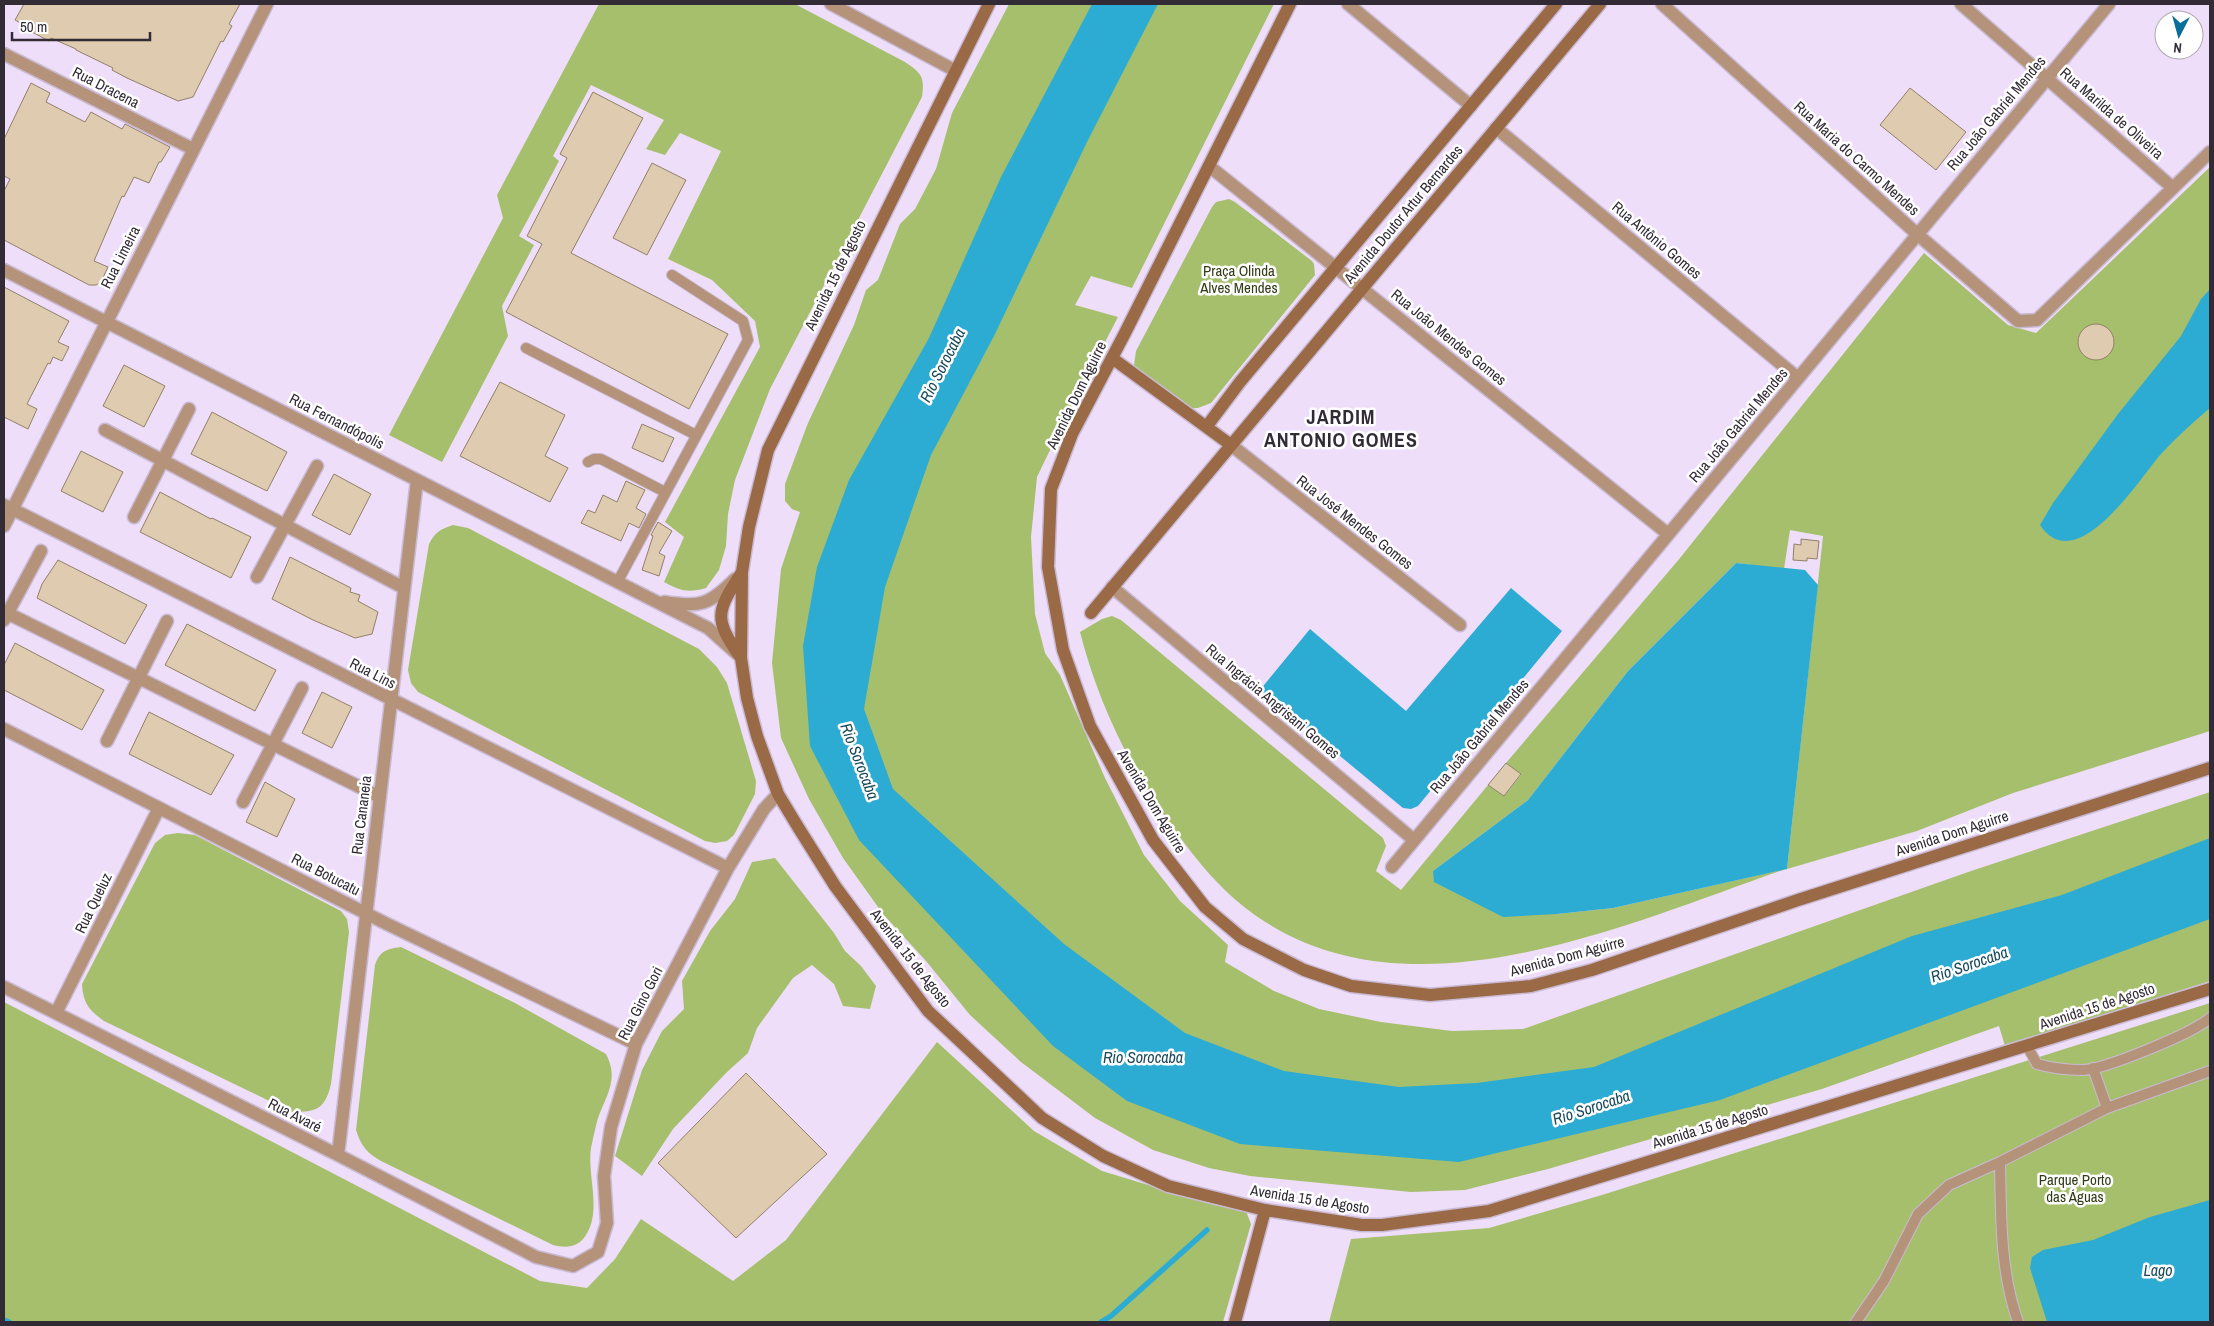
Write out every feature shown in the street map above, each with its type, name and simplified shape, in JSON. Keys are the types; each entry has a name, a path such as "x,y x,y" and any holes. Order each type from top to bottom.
{"main road":[{"name":"Avenida 15 de Agosto","path":"989,4 954,70 768,450 748,527 742,572 741,658 752,717 778,794 835,886 928,1011 1042,1118 1104,1156 1168,1186 1265,1210 1362,1225 1382,1225 1489,1211 2027,1046 2142,1008 2210,989"},
{"name":"Avenida Dom Aguirre","path":"1290,4 1072,434 1051,489 1048,567 1063,650 1090,726 1153,840 1205,907 1243,939 1304,970 1351,986 1430,995 1531,986 1592,970 1798,900 2210,768"},
{"name":"Avenida Doutor Artur Bernardes","path":"1207,426 1240,382 1556,4"},
{"name":"Avenida Doutor Artur Bernardes","path":"1091,613 1600,4"},
{"path":"1112,358 1231,444"},
{"name":"Avenida 15 de Agosto","path":"741,658 722,629 720,616 726,600 742,572"},
{"path":"1235,1322 1265,1210"}],"street":[{"name":"Rua Limeira","path":"4,526 8,507 106,323 267,4"},
{"path":"832,4 954,70"},
{"path":"1348,4 1471,106"},
{"name":"Rua Maria do Carmo Mendes","path":"1662,4 1917,234 2018,321 2037,320 2173,188"},
{"name":"Rua Marilda de Oliveira","path":"1961,4 2173,188"},
{"name":"Rua João Gabriel Mendes","path":"1392,867 2109,4"},
{"name":"Rua Dracena","path":"4,54 193,149"},
{"name":"Rua Antônio Gomes","path":"1496,128 1798,378"},
{"path":"2173,188 2210,152"},
{"name":"Rua João Mendes Gomes","path":"1209,166 1668,534"},
{"name":"Rua Fernandópolis","path":"4,270 708,628 741,658"},
{"path":"134,516 190,410"},
{"path":"105,430 404,588"},
{"name":"Rua José Mendes Gomes","path":"1231,444 1460,625"},
{"path":"257,577 317,466"},
{"name":"Rua Cananeia","path":"338,1155 417,480"},
{"name":"Rua Lins","path":"8,507 728,868"},
{"path":"41,551 6,616 138,678 380,798"},
{"path":"695,606 716,596 742,572"},
{"name":"Rua Ingrácia Angrisani Gomes","path":"1112,587 1414,840"},
{"path":"726,600 741,607"},
{"name":"Rua Fernandópolis","path":"656,601 695,606 726,600"},
{"path":"106,741 167,621"},
{"path":"708,628 728,639 738,639 741,637"},
{"path":"242,802 302,688"},
{"name":"Rua Botucatu","path":"4,730 366,913 636,1044"},
{"name":"Rua Gino Gori","path":"573,1266 598,1252 607,1223 604,1176 611,1126 636,1044 728,868 764,808 778,794"},
{"name":"Rua Queluz","path":"56,1013 159,808"},
{"name":"Rua Avaré","path":"4,987 338,1155 536,1258 573,1266"}],"lane":[{"path":"618,581 748,340 743,321 672,275"},
{"path":"526,348 696,435"},
{"path":"588,462 594,459 601,460 665,492"},
{"path":"2027,1046 2037,1064 2048,1067 2084,1070 2105,1066 2151,1048 2203,1024 2210,1018"},
{"path":"2093,1068 2107,1108"},
{"path":"1856,1322 1884,1281 1918,1214 1949,1185 2000,1162 2107,1108 2210,1071"},
{"path":"2000,1162 2001,1237 2011,1301 2018,1322"}],"green space":[{"path":"599,4 795,4 905,62 918,72 923,84 922,97 770,389 735,480 728,514 726,546 719,570 706,588 700,590 689,591 664,582 684,537 665,522 760,347 755,321 712,280 668,259 721,151 680,133 665,155 646,149 664,120 591,85 553,156 559,161 519,236 534,245 502,306 508,336 442,462 389,435 503,218 497,195"},
{"path":"1009,4 1274,4 1132,288 1091,276 1075,305 1118,317 1037,477 1031,537 1035,614 1045,653 1060,675 1105,778 1144,855 1180,901 1228,945 1225,962 1274,991 1319,1009 1381,1022 1452,1031 1523,1029 1971,871 2210,792 2210,981 2005,1046 1999,1026 1822,1089 1548,1169 1465,1190 1411,1192 1250,1176 1209,1168 1153,1150 1095,1118 1021,1062 970,1015 926,961 883,914 843,858 809,799 781,738 772,663 781,569 800,512 792,509 785,501 785,484 808,423 854,325 866,290 878,280 900,224 915,209 936,169 952,113"},
{"path":"2210,167 2210,731 2013,793 1917,831 1787,869 1823,536 1790,530 1784,569 1736,563 1628,671 1528,800 1433,871 1557,914 1613,908 1786,869 1655,916 1584,938 1512,955 1440,964 1370,960 1304,942 1234,899 1189,849 1165,817 1134,767 1120,741 1097,688 1080,632 1102,619 1112,616 1121,620 1383,838 1386,846 1376,871 1401,890 1488,785 1504,796 1521,775 1506,763 1680,558 1924,253 2008,325 2036,333"},
{"name":"Praça Olinda Alves Mendes","path":"1229,199 1312,261 1315,275 1211,403 1198,408 1179,409 1139,380 1134,365 1136,351 1212,207 1216,202"},
{"path":"453,525 468,528 699,649 717,667 727,683 756,781 755,794 734,835 727,841 715,843 705,841 418,692 411,683 408,670 429,544 439,532"},
{"path":"178,833 195,835 341,911 347,919 349,932 331,1084 323,1104 314,1110 292,1112 104,1021 94,1013 85,1001 82,984 155,843 165,835"},
{"path":"775,858 834,933 845,951 861,966 876,986 870,1009 843,1006 834,984 812,965 793,978 757,1028 748,1053 726,1073 673,1129 642,1176 615,1156 642,1070 662,1031 684,1009 682,981 710,931 735,899 752,862"},
{"path":"401,947 515,1003 606,1054 612,1071 612,1079 598,1118 591,1148 593,1215 586,1235 575,1245 563,1247 553,1245 381,1161 362,1145 356,1130 375,965 381,954"},
{"path":"4,1002 540,1281 587,1288 615,1259 641,1219 733,1281 786,1240 937,1042 1034,1131 1102,1171 1214,1205 1246,1211 1251,1224 1223,1322 4,1322"},
{"name":"Parque Porto das Águas","path":"2210,1003 2210,1322 1329,1322 1351,1239 1489,1228 1602,1195"}],"water":[{"name":"Rio Sorocaba","path":"1092,4 1158,4 1087,142 994,336 931,455 885,587 864,709 893,789 1064,944 1185,1033 1284,1071 1399,1087 1477,1083 1594,1067 1912,936 2062,895 2210,838 2210,919 1720,1100 1459,1162 1240,1144 1127,1101 1053,1046 859,840 810,746 803,646 817,567 849,480 929,338 1001,177"},
{"path":"2210,289 2210,408 2160,455 2122,503 2105,520 2088,533 2071,540 2055,539 2040,525 2053,503 2118,414 2181,336 2201,299"},
{"path":"1736,563 1805,570 1818,585 1787,869 1613,908 1503,917 1434,882 1433,871 1528,800 1628,671"},
{"path":"1511,588 1562,631 1418,806 1411,809 1403,808 1260,690 1310,629 1406,711"},
{"name":"Lago","path":"2210,1200 2210,1322 2047,1322 2030,1268 2032,1257 2043,1250 2093,1240 2150,1217"}],"building":[{"path":"24,4 240,4 229,24 232,26 223,42 221,41 193,97 178,101 127,78 112,70 113,68 76,49 51,38 49,41 32,32 34,30 15,20"},
{"path":"31,83 50,93 46,102 85,122 91,112 122,129 125,124 170,147 161,162 159,162 149,183 134,177 124,197 122,196 94,261 108,267 101,282 96,285 89,285 4,240 4,191 10,179 4,176 4,139"},
{"path":"1910,88 1966,132 1936,170 1880,125"},
{"path":"593,92 643,118 571,253 728,334 689,409 506,312 542,244 527,236 567,158 560,154"},
{"path":"652,163 686,180 647,255 613,238"},
{"path":"4,287 69,321 58,342 69,347 62,361 53,357 50,364 48,363 27,404 37,409 28,429 4,417"},
{"path":"2096,324 2103,325 2109,329 2113,335 2113,349 2109,355 2103,359 2096,360 2089,359 2083,355 2079,349 2078,342 2079,335 2083,329 2089,325"},
{"path":"124,365 165,386 144,427 103,406"},
{"path":"500,382 565,415 545,456 568,468 550,502 460,456"},
{"path":"212,412 287,452 267,491 191,454"},
{"path":"642,424 674,438 663,462 632,448"},
{"path":"81,451 123,472 103,512 61,491"},
{"path":"334,474 371,494 350,535 312,515"},
{"path":"626,481 645,490 636,508 646,514 639,528 629,523 621,541 581,523 588,510 595,513 603,495 617,502"},
{"path":"160,492 211,519 251,537 231,578 140,532"},
{"path":"658,522 672,531 659,553 665,556 659,576 642,570 653,536 651,535"},
{"path":"1801,539 1819,541 1817,559 1807,558 1807,561 1793,560 1794,544 1801,545"},
{"path":"290,557 351,588 350,592 360,595 358,601 378,612 372,634 355,638 313,620 272,599"},
{"path":"58,560 147,605 125,644 37,598 42,584"},
{"path":"187,624 276,670 255,711 165,665"},
{"path":"15,643 104,690 82,730 4,690 4,665"},
{"path":"322,692 352,707 332,748 302,733"},
{"path":"149,712 234,755 211,795 129,754"},
{"path":"1506,763 1521,774 1504,796 1488,785"},
{"path":"265,782 295,799 277,837 246,822"},
{"path":"746,1073 827,1154 736,1238 658,1163"}],"waterway":[{"path":"1101,1322 1111,1316 1207,1230"},
{"path":"4,1320 9,1322"}],"district":[{"name":"JARDIM ANTONIO GOMES","path":"1341,428"}]}
